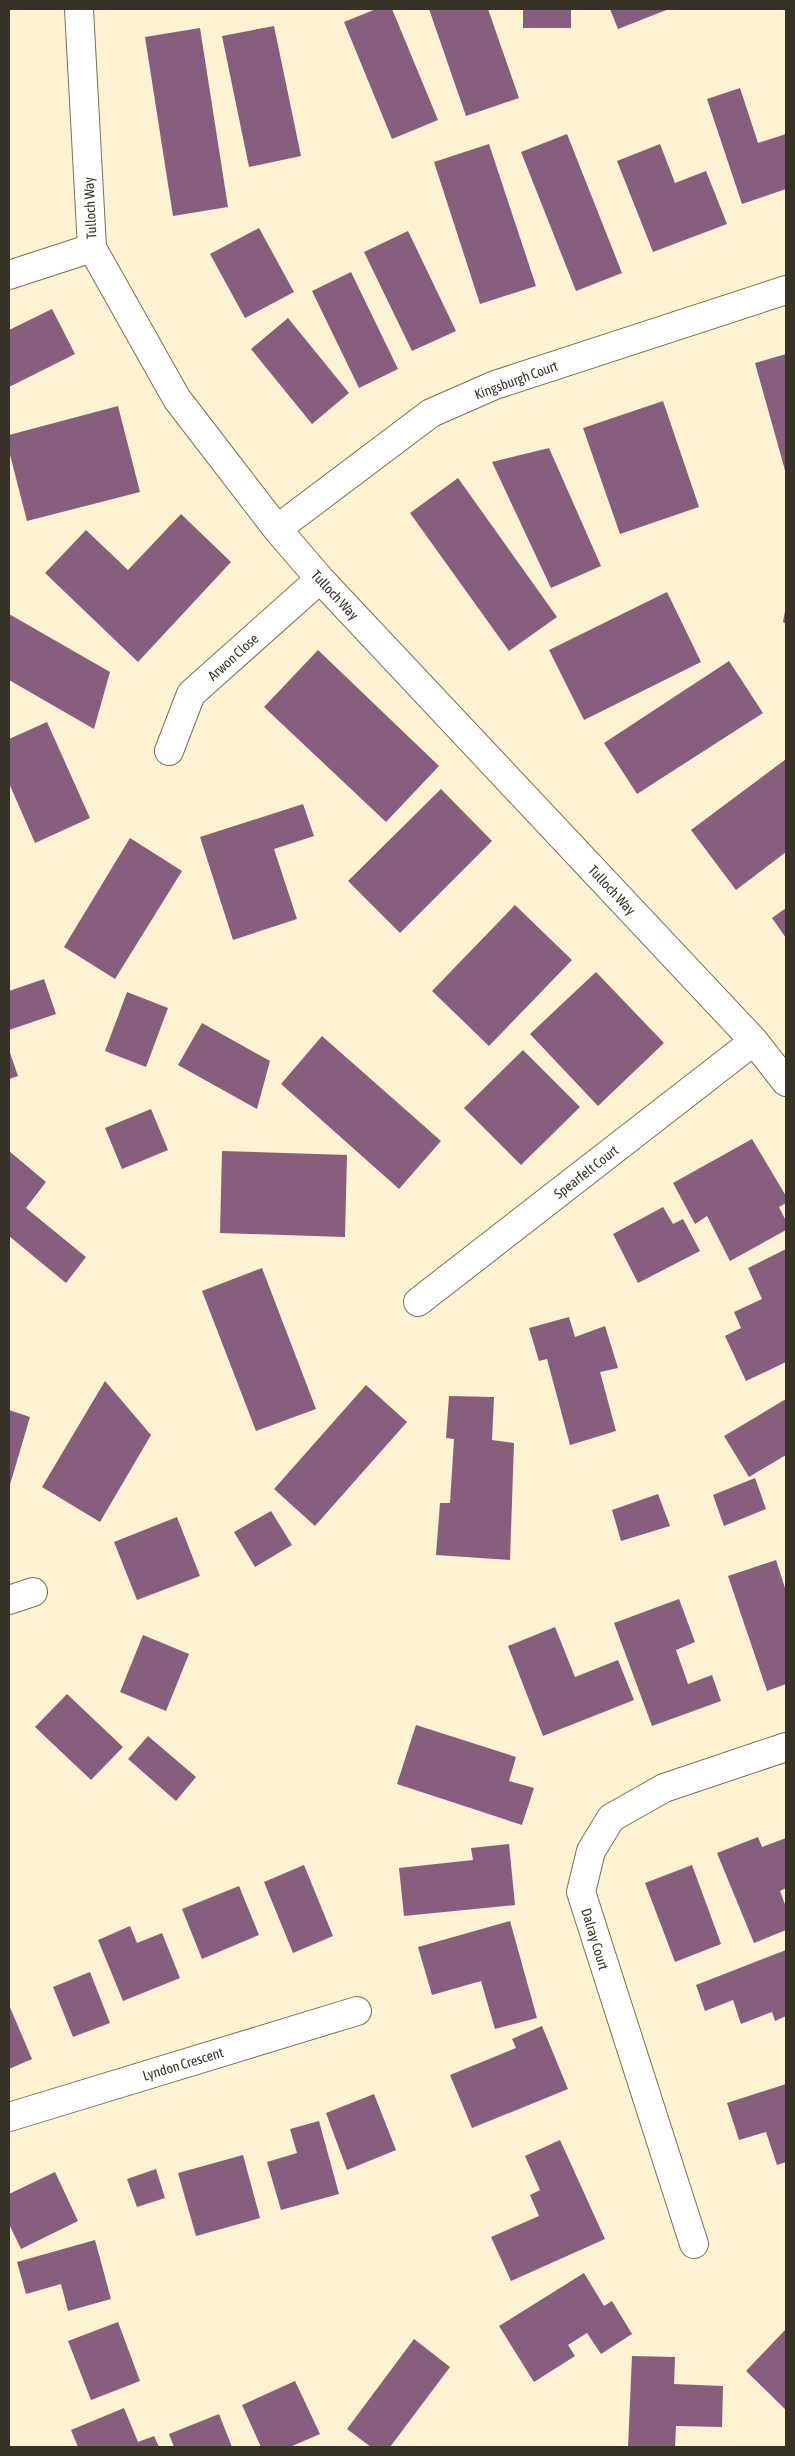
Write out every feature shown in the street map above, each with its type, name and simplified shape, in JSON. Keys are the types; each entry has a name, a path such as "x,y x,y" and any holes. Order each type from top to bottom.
{"street":[{"name":"Tulloch Way","path":"79,9 92,248 177,398 276,529 320,579 754,1041 786,1082"},
{"path":"9,274 92,248"},
{"name":"Kingsburgh Court","path":"276,529 431,413 495,385 786,290"},
{"name":"Arwon Close","path":"169,751 191,694 320,579"},
{"name":"Spearfelt Court","path":"418,1302 754,1041"},
{"name":"Dalray Court","path":"694,2244 595,1941 581,1892 591,1851 611,1818 664,1788 786,1747"},
{"name":"Lyndon Crescent","path":"9,2118 357,2011"}],"building":[{"path":"376,9 392,9 438,120 392,139 344,22"},
{"path":"429,9 488,9 519,98 466,116"},
{"path":"523,9 571,9 571,28 523,28"},
{"path":"610,9 669,9 618,29"},
{"path":"274,26 301,156 249,167 222,36"},
{"path":"200,28 228,207 173,216 145,37"},
{"path":"740,88 758,143 786,134 786,189 742,204 707,99"},
{"path":"567,134 622,273 576,291 521,152"},
{"path":"489,144 536,286 480,304 434,162"},
{"path":"660,144 675,183 706,171 727,224 653,252 617,161"},
{"path":"259,228 294,292 245,318 210,254"},
{"path":"408,231 456,331 412,351 364,252"},
{"path":"351,272 398,369 359,388 312,291"},
{"path":"52,309 75,354 9,387 9,330"},
{"path":"288,318 349,393 312,424 251,349"},
{"path":"786,354 786,474 755,363"},
{"path":"663,401 699,507 620,534 583,428"},
{"path":"118,406 140,492 27,521 9,451 9,435"},
{"path":"549,448 601,566 551,588 492,462"},
{"path":"458,478 557,617 509,651 410,513"},
{"path":"181,514 231,562 138,662 45,573 86,530 128,570"},
{"path":"667,592 701,662 584,720 549,650"},
{"path":"786,611 786,624 783,622"},
{"path":"9,614 110,672 94,729 9,680"},
{"path":"318,650 439,766 386,822 264,707"},
{"path":"729,661 763,713 637,794 604,743"},
{"path":"47,722 90,818 35,843 9,783 9,739"},
{"path":"786,759 786,852 736,890 691,830"},
{"path":"441,789 492,841 400,933 348,881"},
{"path":"303,804 314,836 274,849 297,919 233,940 200,837"},
{"path":"130,838 182,871 115,979 64,947"},
{"path":"515,905 572,960 489,1046 432,991"},
{"path":"786,908 786,938 772,918"},
{"path":"596,972 664,1043 598,1106 530,1034"},
{"path":"44,979 56,1014 9,1030 9,991"},
{"path":"127,992 168,1008 146,1067 105,1051"},
{"path":"202,1023 270,1061 257,1109 178,1065"},
{"path":"322,1036 441,1141 399,1189 281,1084"},
{"path":"9,1050 18,1076 9,1079"},
{"path":"523,1050 580,1107 521,1165 464,1108"},
{"path":"151,1109 168,1150 122,1169 105,1128"},
{"path":"752,1139 786,1196 786,1203 779,1207 786,1221 786,1230 730,1261 707,1216 695,1224 673,1183"},
{"path":"9,1151 46,1182 26,1208 86,1257 66,1283 9,1236"},
{"path":"222,1151 347,1155 345,1237 220,1233"},
{"path":"663,1207 673,1224 683,1219 700,1251 638,1283 613,1234"},
{"path":"786,1249 786,1362 746,1381 725,1336 741,1328 734,1312 762,1299 748,1268"},
{"path":"262,1268 316,1409 256,1431 202,1291"},
{"path":"569,1317 575,1337 605,1326 618,1368 600,1372 616,1431 570,1445 547,1359 539,1361 529,1328"},
{"path":"105,1381 151,1435 100,1522 42,1487"},
{"path":"366,1385 407,1422 315,1526 274,1489"},
{"path":"449,1396 494,1397 492,1440 514,1443 510,1560 436,1555 440,1503 450,1503 454,1439 446,1438"},
{"path":"786,1399 786,1455 749,1477 724,1436"},
{"path":"9,1410 30,1417 9,1488"},
{"path":"755,1478 766,1509 724,1526 713,1495"},
{"path":"658,1494 670,1526 621,1541 612,1510"},
{"path":"271,1511 292,1545 255,1567 234,1532"},
{"path":"177,1517 200,1576 137,1600 114,1542"},
{"path":"776,1560 786,1591 786,1684 767,1691 728,1576"},
{"path":"679,1599 695,1642 676,1650 688,1684 712,1675 721,1701 652,1726 614,1623"},
{"path":"555,1627 575,1677 618,1660 634,1700 543,1736 508,1646"},
{"path":"143,1635 189,1654 166,1711 120,1692"},
{"path":"67,1694 123,1747 91,1780 35,1727"},
{"path":"416,1725 516,1757 509,1781 534,1788 522,1825 397,1784"},
{"path":"148,1736 196,1777 176,1801 128,1759"},
{"path":"758,1837 762,1847 786,1838 786,1888 780,1891 786,1907 786,1930 754,1943 717,1853"},
{"path":"509,1844 515,1905 404,1916 399,1868 473,1860 471,1848"},
{"path":"304,1865 333,1936 293,1953 264,1882"},
{"path":"692,1865 721,1944 675,1962 645,1883"},
{"path":"239,1886 259,1935 202,1959 182,1909"},
{"path":"510,1921 537,2018 495,2029 481,1981 432,1995 418,1947"},
{"path":"130,1926 137,1943 162,1933 180,1978 123,2001 98,1940"},
{"path":"786,1950 786,2016 775,2021 772,2012 741,2024 733,2000 705,2011 696,1985"},
{"path":"90,1972 110,2023 73,2037 53,1987"},
{"path":"9,2005 32,2059 9,2069"},
{"path":"542,2026 568,2089 472,2128 450,2075 516,2048 512,2039"},
{"path":"786,2084 786,2162 777,2165 766,2132 739,2140 727,2103"},
{"path":"374,2094 396,2150 347,2170 326,2113"},
{"path":"319,2121 339,2194 281,2210 267,2162 297,2153 290,2129"},
{"path":"560,2140 605,2239 511,2281 491,2237 539,2216 530,2195 540,2190 525,2156"},
{"path":"243,2155 260,2218 196,2236 178,2173"},
{"path":"156,2169 165,2198 137,2207 127,2179"},
{"path":"55,2172 78,2221 21,2249 9,2224 9,2194"},
{"path":"95,2240 111,2299 68,2311 61,2284 26,2294 17,2262"},
{"path":"584,2273 604,2306 612,2301 632,2334 601,2354 587,2333 568,2345 575,2356 534,2382 499,2326"},
{"path":"118,2322 140,2381 91,2400 68,2341"},
{"path":"786,2329 786,2410 746,2371"},
{"path":"414,2339 450,2367 390,2447 371,2447 347,2429"},
{"path":"632,2356 675,2357 674,2384 723,2386 722,2427 676,2426 675,2447 628,2447"},
{"path":"295,2381 320,2434 290,2447 261,2447 242,2405"},
{"path":"124,2408 138,2442 154,2436 159,2447 78,2447 71,2430"},
{"path":"219,2414 232,2447 174,2447 169,2434"}]}
